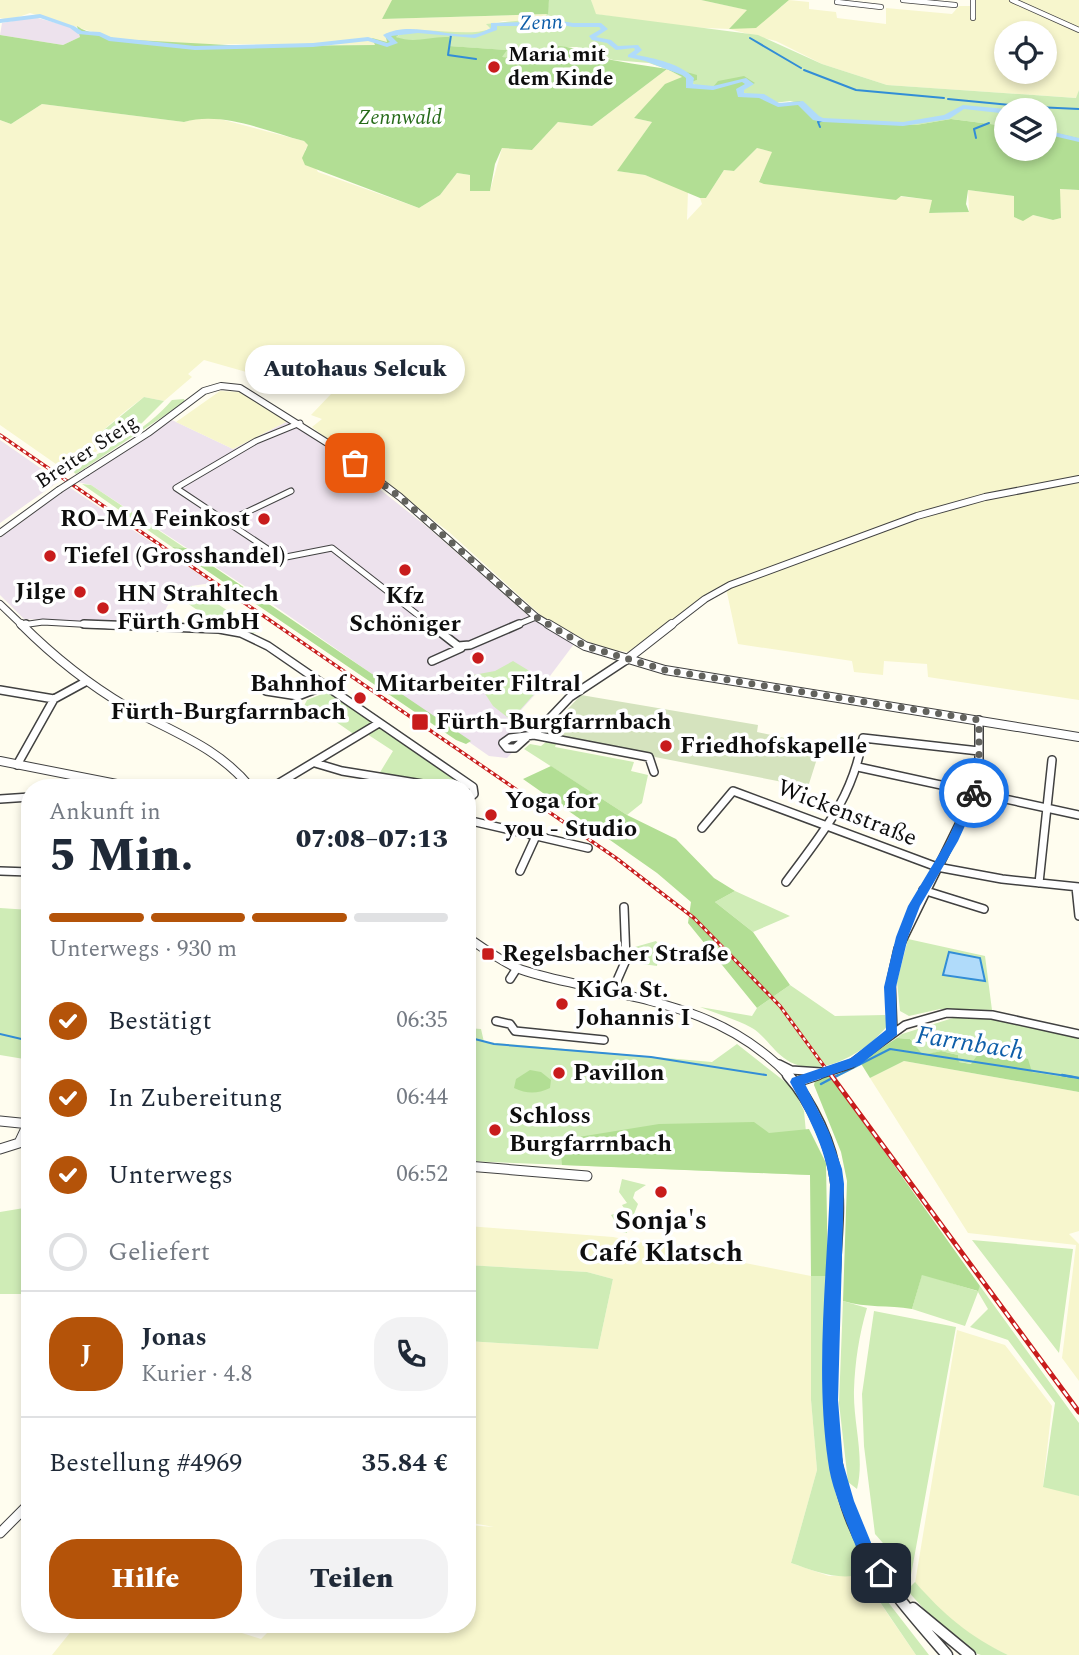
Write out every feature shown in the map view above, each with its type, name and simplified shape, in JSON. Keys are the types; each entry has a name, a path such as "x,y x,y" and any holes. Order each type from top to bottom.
{"street":[{"path":"903,0 955,5"},
{"path":"973,0 973,18"},
{"path":"1012,0 1079,30"},
{"path":"839,12 837,1 881,7"},
{"name":"Breiter Steig","path":"0,533 192,400 214,387 240,388 300,423 400,497 536,617 577,642 626,660 665,670 1079,737"},
{"path":"300,423 259,440 176,486 281,558 293,558 316,548 332,548 461,647"},
{"path":"654,772 649,757 530,737 570,696 626,660 705,599 730,585 907,519 985,497 1079,479"},
{"path":"226,522 291,491"},
{"path":"0,604 87,681 133,711 209,748 234,766 244,779"},
{"path":"432,661 536,617"},
{"path":"22,625 54,622 232,631 268,646 454,779"},
{"path":"17,765 54,699 87,681"},
{"path":"265,691 298,696 324,686"},
{"path":"0,690 54,699"},
{"path":"893,1032 890,987 894,964 923,890 975,792 979,720"},
{"path":"287,779 379,723"},
{"path":"786,882 845,800 858,767 863,738 979,751"},
{"path":"1039,883 1052,760"},
{"path":"0,761 76,779"},
{"path":"316,763 342,771 391,779"},
{"path":"858,767 1079,815"},
{"name":"Wickenstraße","path":"702,828 733,791 937,867 1078,887"},
{"path":"0,799 21,798"},
{"path":"476,822 588,848"},
{"path":"520,871 536,836"},
{"path":"0,871 21,872"},
{"path":"1078,887 1079,916"},
{"path":"923,890 984,909"},
{"path":"612,992 626,960 622,950 626,922 624,907"},
{"path":"476,943 517,968 682,1008 722,1022 779,1064 797,1082 822,1132 835,1169 837,1184 831,1400 836,1463 846,1501 866,1550 947,1655"},
{"path":"510,979 517,968"},
{"path":"892,1009 907,1024"},
{"path":"797,1082 856,1062 893,1032 907,1024 935,1016 972,1013 1012,1018 1079,1034"},
{"path":"496,1021 510,1024 515,1031 604,1040"},
{"path":"779,1064 792,1070 825,1072"},
{"path":"0,1121 21,1123"},
{"path":"0,1149 19,1143 21,1139"},
{"path":"476,1167 587,1176"},
{"path":"0,1533 21,1512"},
{"path":"895,1591 942,1635 970,1655"}],"shaded area":[{"path":"34,17 75,28 81,33 80,37 63,45 0,35 2,23"},
{"path":"172,420 233,449 288,421 324,445 426,526 532,619 574,644 541,688 512,720 530,734 507,758 489,756 272,604 91,485 77,482"},
{"path":"0,440 59,481 0,523"},
{"path":"69,487 212,583 191,586 187,603 170,601 157,626 24,619 0,595 0,538"}],"green space":[{"path":"0,0 393,0 382,19 548,14 546,18 531,18 526,23 503,21 487,25 492,29 475,34 413,30 392,33 385,35 387,42 373,39 376,45 193,44 116,39 30,13 10,20 0,18"},
{"path":"392,0 549,0 548,14 382,19"},
{"path":"549,0 591,0 596,14 758,35 822,64 887,85 1076,98 1079,90 1079,138 1057,133 1057,98 994,98 994,124 951,119 916,125 815,119 805,105 790,101 774,103 718,84 700,87 690,81 697,80 649,63 613,60 577,47 525,51 519,58 501,57 506,50 448,46 449,38 408,42 396,37 416,31 479,32 491,29 486,24 546,18"},
{"path":"591,0 701,0 748,10 730,28 781,7 789,0 809,2 809,9 836,12 837,18 886,24 886,8 952,14 959,6 972,6 973,0 1079,0 1079,90 1077,98 887,85 822,64 776,41 729,29 684,27 595,14"},
{"path":"701,0 789,0 756,28 729,29 747,10"},
{"name":"Zennwald","path":"77,26 116,39 247,46 375,45 372,38 387,42 385,34 403,32 396,37 416,40 449,37 449,46 507,50 502,57 519,58 525,51 558,50 558,46 612,60 667,69 592,126 558,122 532,150 502,148 495,164 490,191 470,191 470,175 457,173 440,195 419,208 305,165 302,158 308,145 304,141 244,124 213,119 184,122 42,104 11,124 0,120 0,35 63,45 80,37"},
{"path":"667,69 682,77 664,87 634,118 652,122 618,171 645,175 688,191 687,220 702,204 700,198 706,198 724,170 734,171 757,148 773,152 759,181 933,200 929,213 969,212 968,190 1015,196 1014,216 1033,215 1053,220 1061,218 1059,189 1079,190 1079,700 928,677 927,664 884,661 883,675 854,672 852,661 738,644 726,588 710,593 628,652 601,648 545,619 449,532 312,427 322,419 311,415 332,393 285,377 278,381 204,360 188,374 192,377 164,401 144,397 123,413 94,438 108,444 66,471 0,425 0,120 11,124 42,104 184,122 204,116 224,120 304,141 309,145 305,150 318,172 419,208 440,195 457,173 470,175 490,191 502,148 532,150 558,122 592,126"},
{"path":"667,69 697,75 697,80 691,82 695,87 713,87 718,81 744,76 755,83 741,90 741,94 759,96 780,104 800,101 815,119 916,125 951,119 994,124 994,161 1057,161 1057,133 1079,138 1079,190 1060,189 1061,218 1053,220 1033,215 1023,221 1014,217 1014,196 968,190 966,204 969,212 929,213 932,200 901,196 896,200 764,184 759,182 772,152 757,148 734,171 724,170 706,198 700,198 645,175 617,171 652,122 634,118 665,84 682,77"},
{"path":"220,391 239,392 288,421 233,449 176,422"},
{"path":"144,397 164,401 142,423 108,444 94,438"},
{"path":"184,399 185,402 76,474 70,469 137,431 172,400"},
{"path":"82,484 91,485 185,548 172,547"},
{"path":"172,547 186,548 471,741 466,744 456,740"},
{"path":"191,586 258,631 251,635 206,626 209,618 187,603"},
{"path":"513,661 546,681 511,720 493,706 473,675 495,671"},
{"path":"327,692 373,723 355,735 319,710 301,720 298,718 307,700"},
{"path":"581,695 758,725 757,732 821,746 808,787 543,735"},
{"path":"379,727 455,779 411,779 379,774 393,751 367,734"},
{"path":"546,742 556,744 555,747 634,762 631,771 648,775 642,803 627,815 524,749 530,744 541,746"},
{"path":"551,766 627,815 676,839 714,878 735,891 715,902 753,932 790,985 757,1008 688,923 691,902 657,873 523,779"},
{"path":"735,891 790,916 753,932 715,902"},
{"path":"0,908 21,909 21,1058 0,1055"},
{"path":"908,939 985,956 992,1010 940,1009 909,1016 900,1011 897,982"},
{"path":"656,941 659,945 657,966 628,962 635,947"},
{"path":"790,985 835,1016 885,1015 888,1025 855,1054 826,1066 811,1067 797,1065 784,1058 752,1028 700,1007 752,1016 757,1008"},
{"path":"979,1017 1079,1037 1079,1079 959,1062 958,1055 941,1051 923,1056 910,1039 897,1038 953,1018"},
{"path":"476,1029 481,1029 484,1042 712,1062 737,1044 793,1088 804,1111 810,1175 476,1161"},
{"path":"897,1038 910,1039 923,1055 941,1051 958,1055 959,1062 971,1064 979,1053 1006,1053 1028,1059 1032,1072 1079,1079 1079,1092 904,1061 870,1078 860,1062"},
{"path":"904,1061 1079,1092 1079,1231 1069,1234 1079,1244 1079,1381 1062,1358 1076,1245 968,1233 870,1078"},
{"path":"530,1070 541,1072 551,1080 550,1088 532,1092 514,1088 516,1079"},
{"path":"829,1074 980,1286 978,1291 922,1275 912,1309 843,1301 847,1181 841,1152 814,1085 815,1080"},
{"path":"754,1122 769,1133 809,1129 826,1163 828,1276 811,1276 810,1175 562,1165 560,1140 659,1124"},
{"path":"622,1179 646,1185 635,1192 633,1198 638,1204 634,1214 628,1218 627,1233 622,1232 611,1215 625,1210 622,1205 627,1203 619,1192"},
{"path":"21,1208 21,1294 0,1294 0,1212"},
{"path":"476,1227 613,1237 811,1276 811,1400 817,1470 791,1563 829,1576 861,1575 916,1655 52,1655 70,1633 242,1633 261,1639 267,1633 476,1633 476,1526 494,1527 476,1524 476,1342 598,1349 613,1279 587,1272 476,1266"},
{"path":"972,1240 1073,1249 1059,1353"},
{"path":"476,1266 587,1272 613,1279 598,1349 476,1342"},
{"path":"922,1274 977,1291 980,1286 1079,1423 1079,1496 1043,1487 1055,1403 1008,1340 970,1327 988,1309 978,1292 965,1326 912,1309"},
{"path":"811,1276 828,1276 824,1422 832,1479 843,1515 872,1570 852,1576 832,1575 791,1563 817,1470 811,1400"},
{"path":"843,1301 867,1308 856,1359 854,1402 860,1465 857,1489 848,1482 839,1403"},
{"path":"874,1311 956,1327 911,1575 875,1534 864,1446 862,1394"},
{"path":"957,1330 1005,1345 1052,1406 1043,1486 1079,1496 1079,1655 1008,1655 975,1639 940,1610 915,1583"},
{"path":"915,1582 958,1624 1008,1655 981,1655 963,1645 907,1590"},
{"path":"874,1584 929,1655 916,1655 869,1586"}],"water":[{"path":"949,952 980,958 985,981 943,975"}],"waterway":[{"name":"Zenn","path":"0,21 40,16 72,27 80,33 100,34 109,39 195,48 313,45 368,39 387,45 395,43 386,35 389,34 418,31 475,36 495,29 493,24 524,24 539,19 573,25 601,25 605,29 592,36 594,39 609,41 616,48 636,46 639,50 630,56 647,59 685,73 690,78 689,86 713,88 743,80 750,84 740,89 741,95 761,96 778,105 800,103 816,118 823,120 903,124 946,117 963,107 994,110"},
{"path":"451,35 448,55 476,59"},
{"path":"750,38 801,68"},
{"path":"804,70 856,90 944,98"},
{"path":"948,99 994,103"},
{"path":"1057,108 1079,109"},
{"name":"Zenn","path":"820,127 818,122 823,120"},
{"path":"976,138 974,129 989,123"},
{"name":"Zenn","path":"1057,135 1079,140"},
{"name":"Farrnbach","path":"0,1034 21,1039"},
{"name":"Farrnbach","path":"476,1039 494,1044 651,1057 766,1075"},
{"name":"Farrnbach","path":"835,1077 890,1049 1073,1077"},
{"name":"Farrnbach","path":"821,1084 838,1075"},
{"name":"Farrnbach","path":"1062,1075 1079,1078"}],"railway":[{"path":"0,435 616,858 694,918 780,1006 832,1077"},
{"path":"831,1075 1079,1412"}],"way so far":[{"path":"355,463 400,497 536,617 585,646 665,670 979,720 979,765 974,793"}],"place":[{"name":"Maria mit dem Kinde","path":"494,67"},
{"name":"Autohaus Selcuk","path":"355,463"},
{"name":"RO-MA Feinkost","path":"264,519"},
{"name":"Tiefel (Grosshandel)","path":"50,556"},
{"name":"Kfz Schöniger","path":"405,570"},
{"name":"Jilge","path":"80,592"},
{"name":"HN Strahltech Fürth GmbH","path":"103,608"},
{"name":"Mitarbeiter Filtral","path":"478,658"},
{"name":"Bahnhof Fürth-Burgfarrnbach","path":"360,698"},
{"name":"Fürth-Burgfarrnbach","path":"420,722"},
{"name":"Friedhofskapelle","path":"666,746"},
{"name":"Yoga for you - Studio","path":"491,815"},
{"name":"Regelsbacher Straße","path":"488,954"},
{"name":"KiGa St. Johannis I","path":"562,1004"},
{"name":"Pavillon","path":"559,1073"},
{"name":"Schloss Burgfarrnbach","path":"495,1130"},
{"name":"Sonja's Café Klatsch","path":"661,1192"}],"route":[{"path":"881,1573 866,1550 846,1501 836,1463 831,1400 837,1184 835,1169 822,1132 797,1082 856,1062 893,1032 891,975 902,937 914,906 962,823 974,793"}]}
